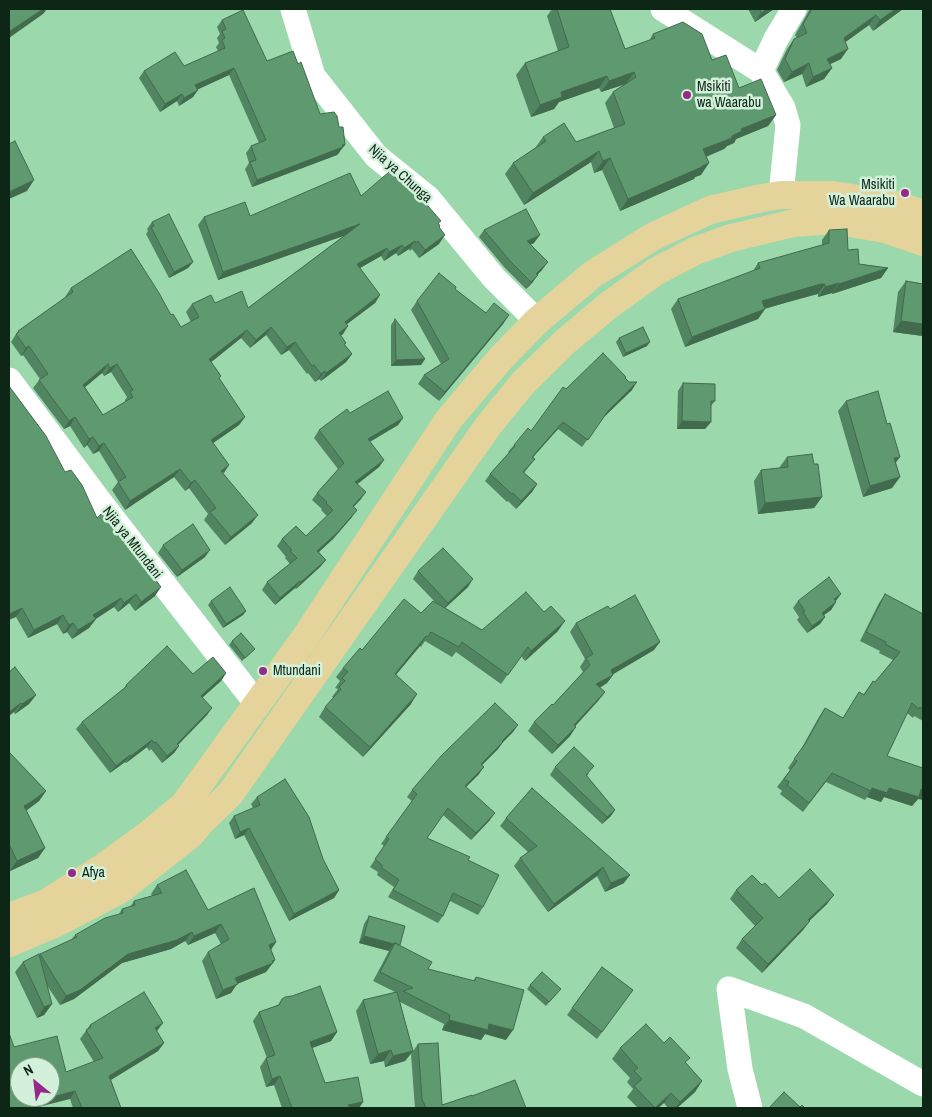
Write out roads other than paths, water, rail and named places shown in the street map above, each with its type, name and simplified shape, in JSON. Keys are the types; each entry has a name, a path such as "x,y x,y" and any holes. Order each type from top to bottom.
{"main road":[{"path":"9,917 46,903 102,868 149,834 184,805 305,638 449,419 501,358 537,321 593,274 654,236 710,210 762,198 781,195 833,195 897,205 923,214"},
{"path":"9,942 56,923 121,889 190,835 230,794 488,426 523,383 566,341 609,305 655,272 695,251 731,238 794,223 834,220 885,229 923,242"}],"street":[{"name":"Njia ya Chunga","path":"294,9 313,76 376,156 428,198 494,278 537,321"},
{"path":"663,9 762,72 783,108 788,125 781,195"},
{"path":"762,72 776,39 794,9"},
{"name":"Njia ya Mtundani","path":"9,380 100,502 257,704"},
{"path":"750,1108 740,1069 729,989 804,1016 923,1084"}],"place":[{"name":"Msikiti wa Waarabu","path":"687,95"},
{"name":"Msikiti Wa Waarabu","path":"905,193"},
{"name":"Mtundani","path":"263,671"},
{"name":"Afya","path":"72,873"}]}
